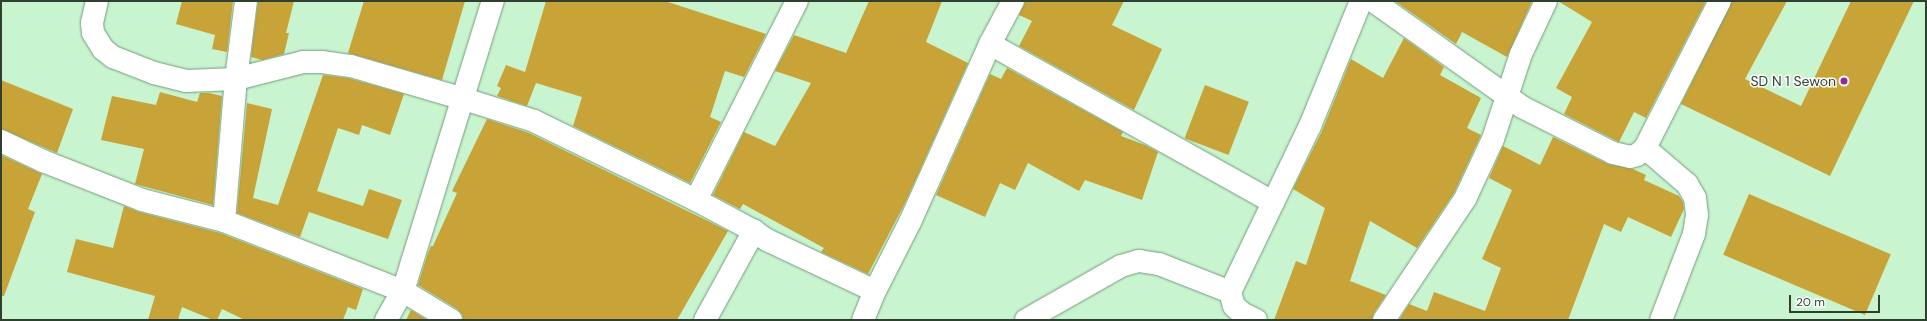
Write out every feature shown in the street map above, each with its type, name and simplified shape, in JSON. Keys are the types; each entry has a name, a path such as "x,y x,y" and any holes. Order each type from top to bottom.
{"street":[{"path":"97,1 92,23 94,32 103,49 113,57 173,79 186,81 236,79 303,62 322,62 351,66 464,99 534,121 696,200 768,240 875,291"},
{"path":"224,221 236,79 246,1"},
{"path":"386,320 403,291 464,99 493,1"},
{"path":"696,200 797,1"},
{"path":"863,320 875,291 910,222 990,44 1013,1"},
{"path":"1256,320 1243,314 1234,306 1230,292 1310,126 1361,1"},
{"path":"1373,1 1507,98 1613,153 1630,157 1637,155 1645,148 1720,1"},
{"path":"1384,320 1466,199 1493,139 1521,54 1546,1"},
{"path":"990,44 1273,202"},
{"path":"1,141 43,161 142,200 224,221 403,291 451,320"},
{"path":"1645,148 1687,184 1695,198 1697,215 1694,234 1661,320"},
{"path":"705,320 754,231"},
{"path":"1026,320 1121,266 1139,261 1159,264 1230,292"}],"building":[{"path":"182,1 233,1 227,52 212,49 215,35 176,24"},
{"path":"258,1 294,1 286,33 289,33 284,54 262,60 251,57"},
{"path":"364,1 465,1 442,80 348,53"},
{"path":"546,1 665,1 766,34 744,77 725,71 710,117 721,122 690,183 573,126 582,97 536,83 527,106 497,96 501,88 497,86 506,65 525,72"},
{"path":"869,1 942,1 926,42 968,63 906,201 868,274 821,252 824,248 743,204 740,209 713,195 744,132 775,146 811,83 775,71 794,35 846,53"},
{"path":"1025,1 1124,1 1112,25 1162,49 1134,110 1019,46 1032,21 1019,15"},
{"path":"1395,1 1532,1 1507,57 1462,32 1456,44"},
{"path":"1558,1 1706,1 1646,118 1634,112 1619,142 1564,114 1572,97 1556,88 1592,22"},
{"name":"SD N 1 Sewon","path":"1732,1 1787,1 1745,79 1801,106 1851,1 1914,1 1830,176 1681,104"},
{"path":"1404,38 1444,67 1440,75 1481,98 1467,128 1481,135 1454,193 1417,248 1370,221 1350,281 1386,295 1374,313 1372,320 1274,320 1296,261 1306,265 1325,208 1293,189 1322,131 1351,59 1383,78"},
{"path":"1007,68 1123,132 1121,136 1145,145 1158,152 1142,200 1085,180 1079,191 1028,163 1015,190 1000,183 985,217 936,195 990,74 1001,79"},
{"path":"323,75 348,78 404,94 390,135 362,125 359,135 338,128 317,191 363,206 369,189 402,200 388,239 309,212 300,237 237,213 247,103 272,109 253,198 278,205"},
{"path":"1,80 73,109 57,153 1,129"},
{"path":"1205,85 1249,102 1228,155 1185,138"},
{"path":"160,92 197,102 200,93 209,93 222,96 213,205 135,184 144,149 101,140 112,96 156,105"},
{"path":"487,119 529,133 728,231 677,320 463,320 462,314 457,309 418,285 428,253 431,246 433,246 457,193 452,191"},
{"path":"1553,137 1608,164 1633,169 1646,175 1644,180 1679,196 1683,202 1684,209 1671,237 1628,217 1621,232 1604,224 1568,320 1399,320 1409,304 1427,311 1434,292 1485,311 1501,268 1482,259 1512,190 1489,178 1503,146 1540,165"},
{"path":"1,155 42,174 28,209 35,212 4,296 1,296"},
{"path":"1749,194 1891,254 1865,315 1723,255"},
{"path":"124,206 139,212 220,233 363,289 356,310 348,307 343,320 245,320 222,309 217,320 213,320 182,307 178,320 148,320 155,296 67,272 76,239 113,248"},
{"path":"411,310 427,320 406,320"}],"place":[{"name":"SD N 1 Sewon","path":"1844,81"}]}
